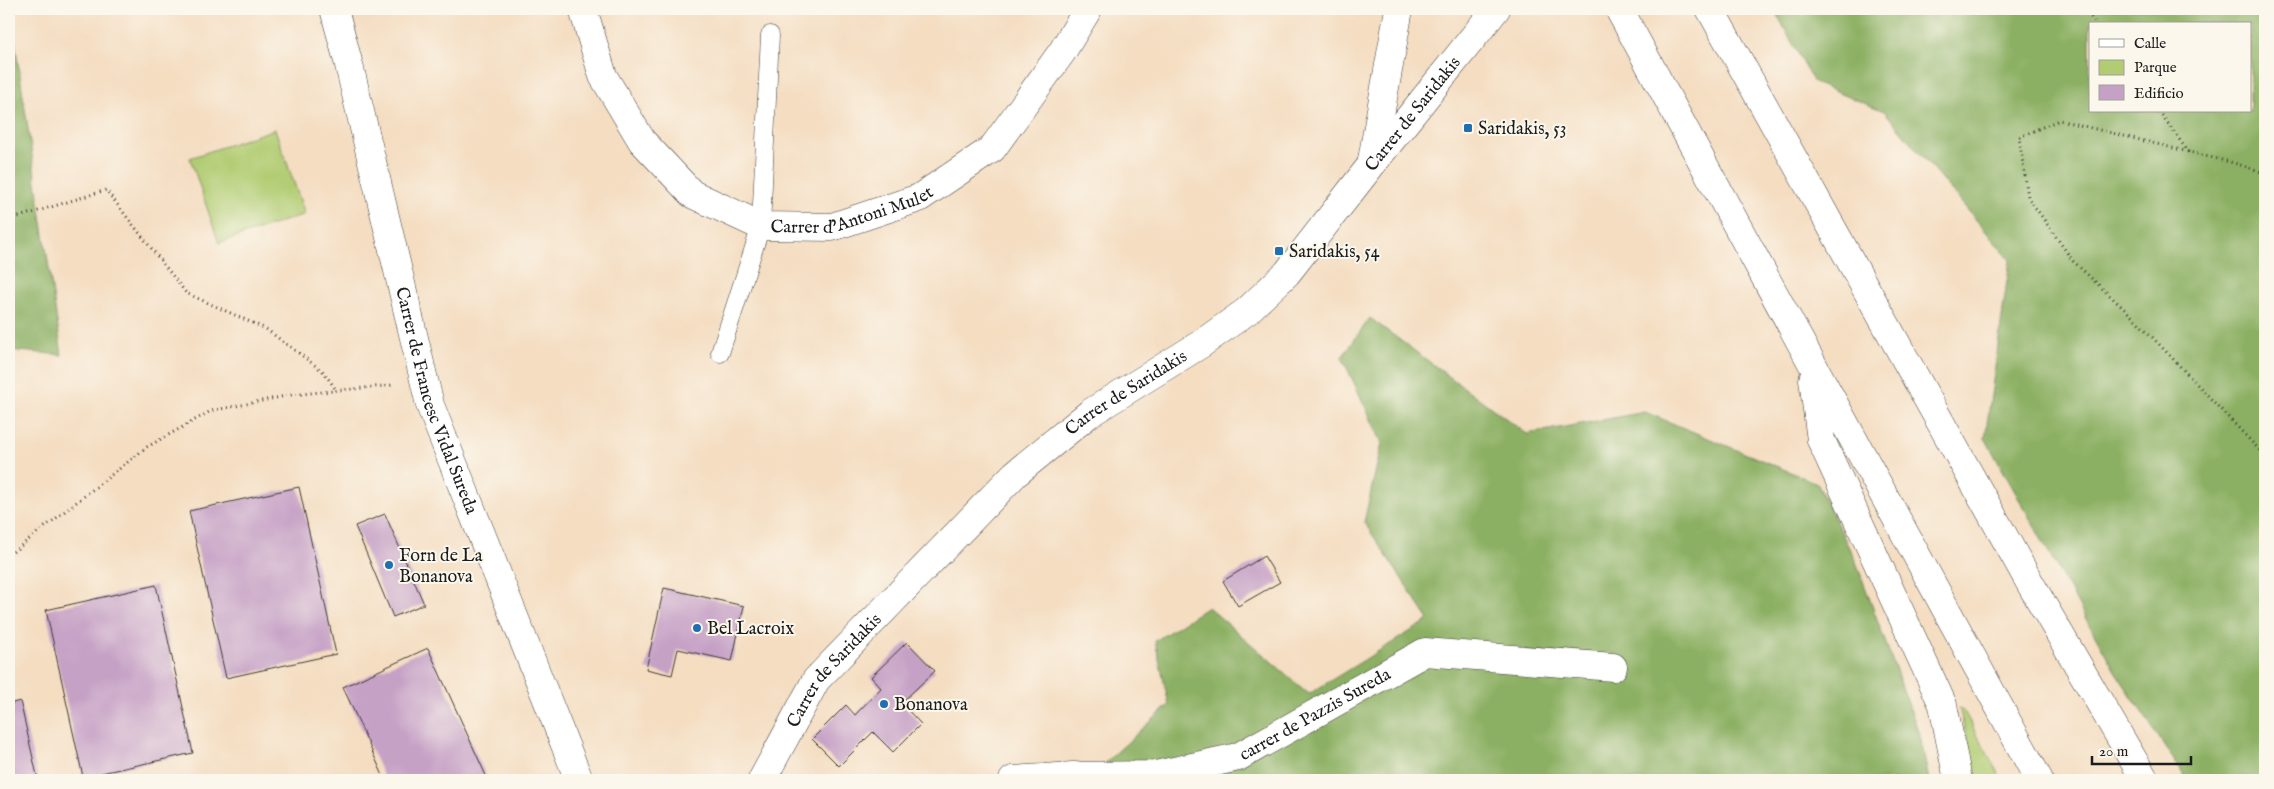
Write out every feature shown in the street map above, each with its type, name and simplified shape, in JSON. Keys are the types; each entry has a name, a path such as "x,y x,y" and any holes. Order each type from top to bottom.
{"main road":[{"name":"Carrer de Francesc Vidal Sureda","path":"334,9 433,414 579,780"},
{"name":"Carrer d'Antoni Mulet","path":"583,9 602,76 642,141 692,194 761,226 832,227 919,198 992,148 1062,52 1088,9"},
{"path":"1372,164 1399,9"},
{"name":"Carrer de Saridakis","path":"762,780 816,680 1015,474 1090,413 1201,344 1247,311 1287,273 1496,9"},
{"path":"1619,9 2039,780"},
{"path":"1710,9 2011,550 2145,780"},
{"path":"1811,363 1820,440 1943,705 1958,780"},
{"name":"carrer de Pazzis Sureda","path":"1013,780 1073,776 1156,775 1238,757 1425,652 1613,667"}],"lane":[{"path":"720,353 761,226 770,35"}],"path":[{"path":"2085,9 2095,22"},
{"path":"2160,112 2189,153"},
{"path":"2265,173 2234,163 2059,120 2019,137 2028,196 2073,261 2137,321 2265,456"},
{"path":"9,220 106,190 186,293 266,329 324,372 336,390"},
{"path":"9,555 147,446 211,411 291,395 424,382"}],"green space":[{"path":"10,9 62,355 9,350"},
{"path":"1774,9 2265,9 2265,780 2187,780 2115,671 1985,438 2010,260 1884,111 1814,83"},
{"path":"275,129 305,214 219,243 190,158"},
{"path":"1370,318 1527,434 1645,412 1817,483 1856,562 1920,736 1929,780 1086,780 1169,705 1155,641 1208,607 1309,694 1429,620 1364,522 1382,443 1342,357"},
{"path":"1959,707 1965,713 2002,780 1977,780"}],"building":[{"path":"299,487 336,654 226,678 189,511"},
{"name":"Forn de La Bonanova","path":"385,514 424,604 393,617 355,526"},
{"path":"1264,556 1280,582 1238,606 1223,581"},
{"path":"156,585 193,753 83,777 46,610"},
{"name":"Bel Lacroix","path":"664,588 744,606 732,661 678,649 672,675 646,669"},
{"name":"Bonanova","path":"907,642 935,671 901,703 921,724 893,752 873,732 839,766 812,739 846,705 855,715 881,688 871,677"},
{"path":"428,648 488,780 385,780 343,687"},
{"path":"20,701 38,780 9,780 9,704"}],"place":[{"name":"Saridakis, 53","path":"1468,128"},
{"name":"Saridakis, 54","path":"1279,251"},
{"name":"Forn de La Bonanova","path":"389,565"},
{"name":"Bel Lacroix","path":"697,628"},
{"name":"Bonanova","path":"884,704"}]}
